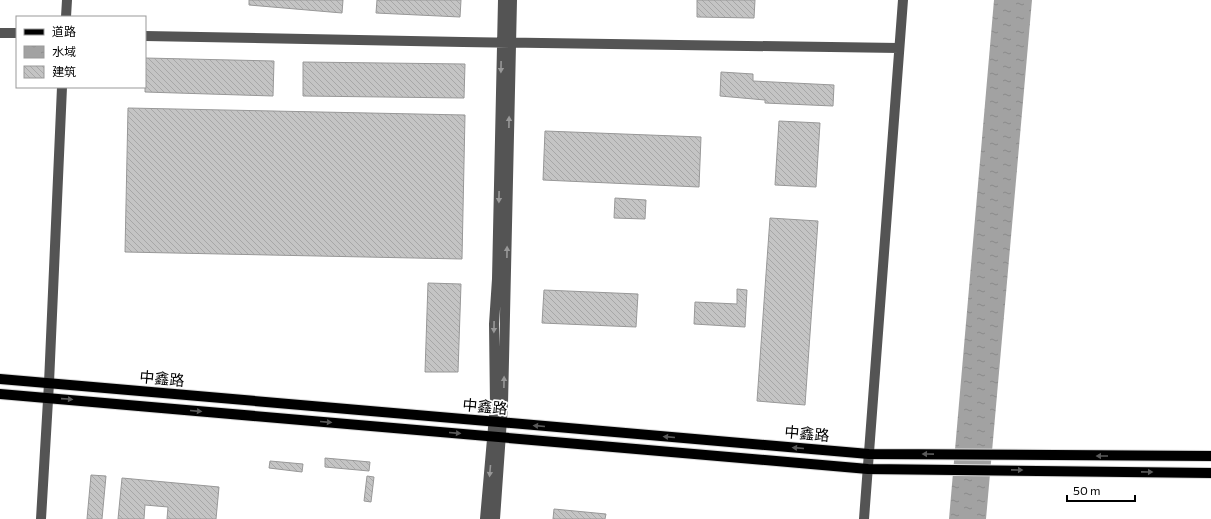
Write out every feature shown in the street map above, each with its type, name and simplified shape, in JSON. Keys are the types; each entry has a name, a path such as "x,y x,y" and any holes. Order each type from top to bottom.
{"main road":[{"name":"中鑫路","path":"0,379 869,454 1211,456"},
{"name":"中鑫路","path":"0,394 868,468 1211,473"}],"street":[{"path":"66,16 67,0"},
{"path":"495,519 506,43 503,0"},
{"path":"506,43 512,0"},
{"path":"864,519 902,0"},
{"path":"0,33 16,34"},
{"path":"146,36 506,43 899,48"},
{"path":"41,519 49,383 62,88"},
{"path":"485,519 497,437"}],"water":[{"path":"994,0 1032,0 986,519 949,519"}],"building":[{"path":"249,0 343,0 342,13 249,5"},
{"path":"377,0 461,0 460,17 376,13"},
{"path":"697,0 755,0 754,18 697,17"},
{"path":"146,58 274,61 273,96 145,92"},
{"path":"303,62 465,64 464,98 303,96"},
{"path":"721,72 753,74 753,81 834,85 833,106 765,103 765,100 720,96"},
{"path":"128,108 465,115 462,259 125,252"},
{"path":"779,121 820,123 816,187 775,185"},
{"path":"545,131 701,137 699,187 543,180"},
{"path":"615,198 646,200 645,219 614,218"},
{"path":"770,218 818,221 805,405 757,401"},
{"path":"428,283 461,284 458,372 425,372"},
{"path":"737,289 747,290 745,327 694,324 695,302 737,304"},
{"path":"544,290 638,294 636,327 542,323"},
{"path":"325,458 370,462 369,471 325,467"},
{"path":"270,461 303,464 302,472 269,468"},
{"path":"91,475 106,476 102,519 87,519"},
{"path":"367,476 374,477 371,502 364,501"},
{"path":"122,478 219,487 216,519 167,519 168,507 145,505 144,519 118,519"},
{"path":"554,509 606,514 605,519 553,519"}]}
